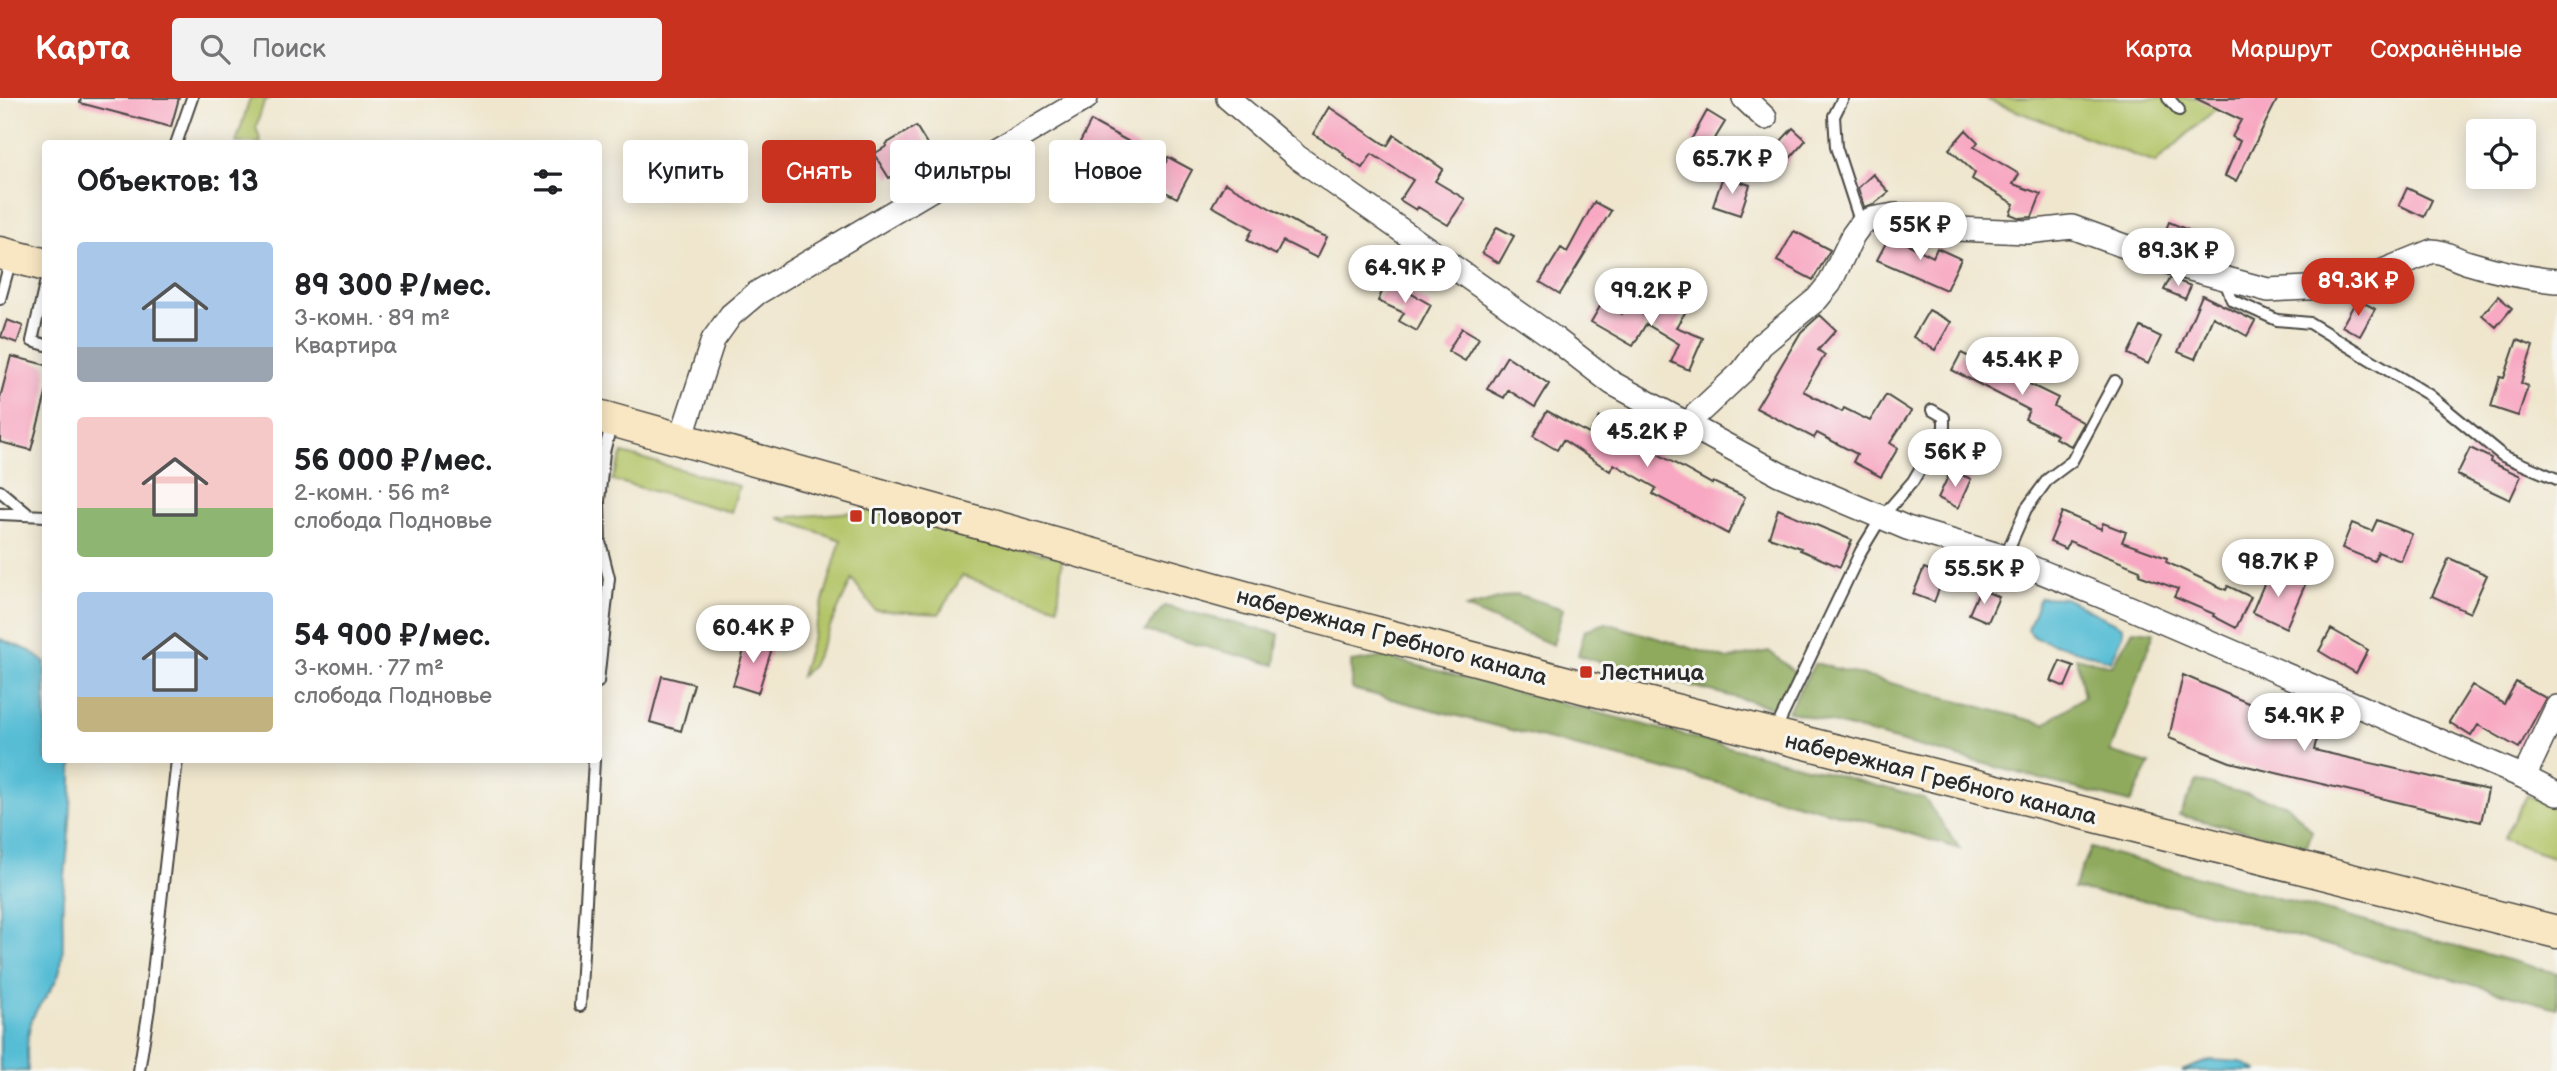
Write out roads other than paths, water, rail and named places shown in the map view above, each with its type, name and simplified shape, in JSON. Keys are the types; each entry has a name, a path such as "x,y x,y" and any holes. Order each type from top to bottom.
{"street":[{"path":"1228,98 1296,156 1554,338 1612,383 1779,474 1906,528 2005,557 2121,604 2524,777 2557,794"},
{"path":"1744,98 1765,118"},
{"path":"681,439 713,340 731,316 757,293 1083,99"},
{"path":"1690,425 1696,415 1743,371 1761,345 1817,299 1830,283 1861,224 1871,219 1894,215 1920,216 1957,229 2027,232 2072,227 2179,266 2268,290 2346,286 2432,251 2440,251 2464,262 2520,278 2557,281"},
{"path":"6,254 42,264"},
{"name":"набережная Гребного канала","path":"606,418 1308,615 1772,735 2557,932"},
{"path":"2524,777 2557,707"}],"lane":[{"path":"177,140 192,98"},
{"path":"1843,98 1835,116 1836,147 1861,224"},
{"path":"2168,98 2179,110"},
{"path":"0,299 6,254"},
{"path":"2224,278 2232,300 2277,320 2310,323 2429,395 2503,456 2557,479"},
{"path":"42,297 32,341 42,344"},
{"path":"2005,557 2026,509 2048,479 2072,461 2115,381"},
{"path":"1772,735 1861,551 1881,518 1913,481 1944,428 1944,416 1931,410"},
{"path":"602,472 606,418"},
{"path":"0,491 29,515"},
{"path":"0,514 42,516"},
{"path":"602,553 609,578 602,644"},
{"path":"139,1071 149,1008 177,763"},
{"path":"580,1006 594,763"}],"water":[{"path":"2040,597 2065,598 2123,627 2123,635 2111,661 2035,638 2028,630"},
{"path":"0,639 30,651 42,660 42,763 72,763 71,812 63,898 63,945 59,973 31,1023 27,1047 28,1071 0,1071"},
{"path":"2211,1060 2241,1062 2258,1071 2182,1071"}],"place":[{"name":"Поворот","path":"856,516"},
{"name":"Лестница","path":"1586,672"}]}
